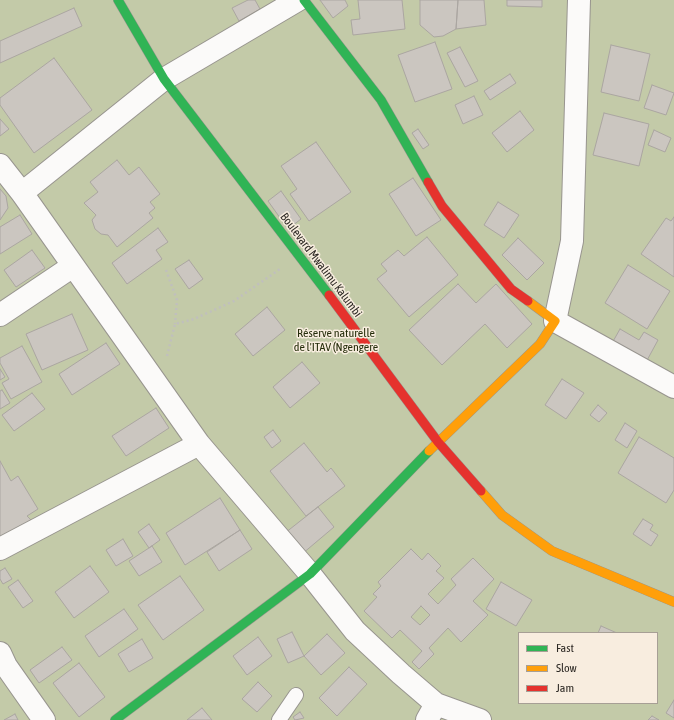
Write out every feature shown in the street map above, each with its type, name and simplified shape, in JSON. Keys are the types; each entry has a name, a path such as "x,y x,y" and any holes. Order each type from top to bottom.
{"street":[{"name":"Boulevard Mwalimu Kalumbi","path":"118,0 164,79 298,254 438,442 502,515 552,551 674,602"},
{"path":"22,192 164,79 298,0"},
{"path":"304,0 382,100 442,206 511,289 555,321 674,387"},
{"path":"115,720 310,574 438,442 540,344 555,321 572,241 579,0"},
{"path":"0,165 22,192 199,444 310,574 355,631 401,674 432,712 480,720"},
{"path":"0,315 73,266"},
{"path":"0,549 199,444"},
{"path":"0,653 6,666 44,720"}],"lane":[{"path":"279,720 296,695"}],"path":[{"path":"175,324 194,319 234,301 271,276 298,254"},
{"path":"160,388 175,324 178,300 166,270"}],"green space":[{"name":"Réserve naturelle de l'ITAV (Ngengere","path":"0,0 674,0 674,720 0,720"}],"building":[{"path":"248,0 255,0 260,9 239,21 232,8"},
{"path":"320,0 345,0 348,6 333,18"},
{"path":"358,0 402,0 405,29 353,35 351,20 360,19"},
{"path":"420,0 458,0 456,29 443,36 434,37 420,25"},
{"path":"458,0 484,0 486,25 456,29"},
{"path":"507,0 542,0 542,7 507,6"},
{"path":"74,8 82,26 0,63 0,41"},
{"path":"435,42 452,89 415,102 398,55"},
{"path":"611,45 650,54 639,101 601,92"},
{"path":"460,47 478,81 465,87 447,53"},
{"path":"54,58 92,110 34,153 0,105 0,98"},
{"path":"510,74 516,83 490,100 484,91"},
{"path":"652,85 674,93 666,115 644,108"},
{"path":"474,96 483,115 463,124 455,105"},
{"path":"520,111 534,130 507,152 492,133"},
{"path":"604,113 649,124 639,166 593,155"},
{"path":"0,119 9,129 0,136"},
{"path":"418,129 429,145 423,149 412,133"},
{"path":"654,130 671,138 665,152 648,145"},
{"path":"316,142 351,192 309,221 290,194 297,189 281,166"},
{"path":"117,160 129,175 139,167 160,194 150,202 155,208 149,213 153,218 117,247 108,235 101,234 95,229 92,220 96,215 84,203 98,192 90,182"},
{"path":"413,178 441,220 416,236 389,194"},
{"path":"0,189 6,196 8,208 0,220"},
{"path":"281,191 301,219 288,229 268,201"},
{"path":"498,202 519,215 504,238 484,225"},
{"path":"20,215 32,234 0,254 0,227"},
{"path":"674,217 674,277 641,254 666,218 671,221"},
{"path":"158,228 168,242 156,250 162,259 127,284 112,263"},
{"path":"427,237 458,275 409,317 377,279 387,271 381,264 398,250 404,256"},
{"path":"518,238 544,263 527,280 502,255"},
{"path":"32,250 45,268 16,287 4,270"},
{"path":"189,260 203,279 189,289 175,269"},
{"path":"628,265 670,291 647,329 605,303"},
{"path":"458,284 476,303 496,284 532,324 507,348 485,324 442,365 409,330"},
{"path":"267,307 285,330 253,356 235,334"},
{"path":"72,314 88,350 42,370 26,334"},
{"path":"620,329 639,340 644,332 658,340 645,364 611,345"},
{"path":"106,343 120,364 72,395 59,374"},
{"path":"22,346 42,382 11,399 2,383 9,379 0,363 0,358"},
{"path":"302,362 320,383 290,408 273,387"},
{"path":"0,369 5,377 0,380"},
{"path":"562,379 584,393 566,419 545,405"},
{"path":"2,390 10,403 0,409 0,391"},
{"path":"32,393 45,409 14,431 2,415"},
{"path":"598,405 607,413 599,422 590,415"},
{"path":"156,408 169,428 126,456 112,436"},
{"path":"625,423 637,431 627,448 615,440"},
{"path":"273,430 281,441 272,448 264,437"},
{"path":"639,437 674,458 674,490 666,503 618,473"},
{"path":"304,443 327,472 331,468 345,486 306,516 270,471"},
{"path":"0,461 11,481 18,476 38,509 27,516 32,521 0,540"},
{"path":"220,498 240,530 185,565 166,533"},
{"path":"318,507 334,527 302,554 285,533"},
{"path":"643,519 653,525 650,530 658,535 651,546 633,534"},
{"path":"149,524 160,540 149,548 138,532"},
{"path":"240,530 252,549 219,571 207,552"},
{"path":"123,539 133,556 116,566 106,550"},
{"path":"152,546 162,562 139,576 129,561"},
{"path":"411,549 422,560 428,553 441,566 436,571 444,578 428,594 438,604 456,585 451,579 473,558 494,579 473,601 488,615 461,642 448,628 429,648 434,654 419,669 412,662 422,651 400,630 392,638 364,611 377,597 373,594 381,586 378,582","holes":["421,606 430,615 420,625 411,617"]},
{"path":"90,566 109,592 74,618 55,592"},
{"path":"5,568 12,579 3,584 0,579 0,571"},
{"path":"180,576 204,610 163,640 138,605"},
{"path":"18,580 33,601 23,608 8,587"},
{"path":"501,582 532,600 516,626 486,609"},
{"path":"124,609 138,629 99,657 85,636"},
{"path":"601,626 615,632 598,632"},
{"path":"292,632 304,656 288,663 277,639"},
{"path":"327,634 345,653 321,675 304,656"},
{"path":"258,637 272,656 247,675 233,656"},
{"path":"142,639 153,658 129,672 118,654"},
{"path":"62,647 72,660 39,683 30,670"},
{"path":"79,663 105,697 79,717 53,683"},
{"path":"349,667 367,684 337,716 319,698"},
{"path":"258,682 272,696 257,712 242,699"},
{"path":"674,700 674,718 666,713"},
{"path":"202,708 212,720 187,720"},
{"path":"300,712 304,718 295,720 293,717"},
{"path":"15,714 18,720 4,720"},
{"path":"652,716 659,720 648,720"}],"traffic: fast":[{"path":"118,0 164,79 329,295"},
{"path":"304,0 381,100 428,182"},
{"path":"115,720 310,574 429,451"}],"traffic: slow":[{"path":"429,451 540,344 555,321 528,301"},
{"path":"481,491 502,515 552,551 674,602"}],"traffic: jam":[{"path":"428,182 442,206 511,289 528,301"},
{"path":"329,295 438,442 481,491"}]}
